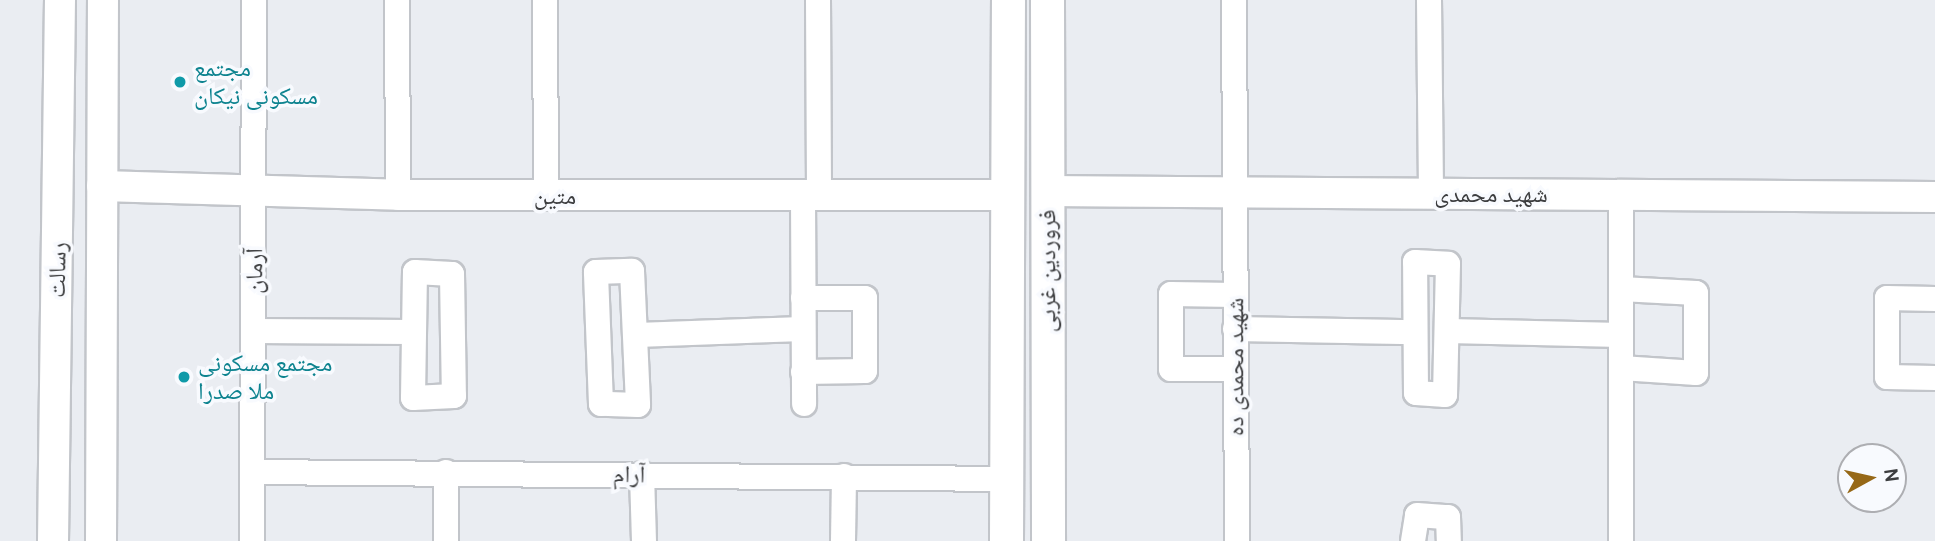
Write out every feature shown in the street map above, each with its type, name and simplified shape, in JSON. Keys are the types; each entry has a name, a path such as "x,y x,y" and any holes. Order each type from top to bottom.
{"main road":[{"name":"فروردین غربی","path":"1006,541 1008,0"},
{"name":"فروردین غربی","path":"1047,0 1048,541"}],"street":[{"name":"رسالت","path":"53,541 60,0"},
{"name":"رسالت","path":"101,541 103,0"},
{"name":"آرمان","path":"252,541 254,0"},
{"path":"397,0 398,195"},
{"path":"545,0 546,196"},
{"path":"804,404 803,298 811,197 818,0"},
{"name":"شهید محمدی ده","path":"1234,0 1237,541"},
{"path":"1429,0 1431,194"},
{"name":"متین","path":"102,186 398,195 1007,195"},
{"name":"شهید محمدی","path":"1048,191 1935,197"},
{"path":"1621,195 1621,541"},
{"path":"1417,261 1448,264 1448,331 1445,395 1416,393 1417,261"},
{"path":"632,271 637,335 638,405 601,404 596,272 632,271"},
{"path":"415,272 452,274 454,396 413,398 411,332 415,272"},
{"path":"1621,289 1696,293 1696,373 1621,368"},
{"path":"1235,295 1171,294 1171,369 1235,369"},
{"path":"803,298 865,298 864,371 803,372"},
{"path":"1935,299 1888,298 1887,377 1935,378"},
{"path":"637,335 803,329"},
{"path":"1235,329 1415,332"},
{"path":"254,331 411,332"},
{"path":"1448,331 1621,335"},
{"name":"آرام","path":"252,472 1007,479"},
{"path":"446,472 446,541"},
{"path":"642,474 644,541"},
{"path":"843,541 844,476"},
{"path":"1413,541 1417,515 1448,517 1449,541"}],"place":[{"name":"مجتمع مسکونی نیکان","path":"180,82"},
{"name":"مجتمع مسکونی ملا صدرا","path":"184,377"}]}
